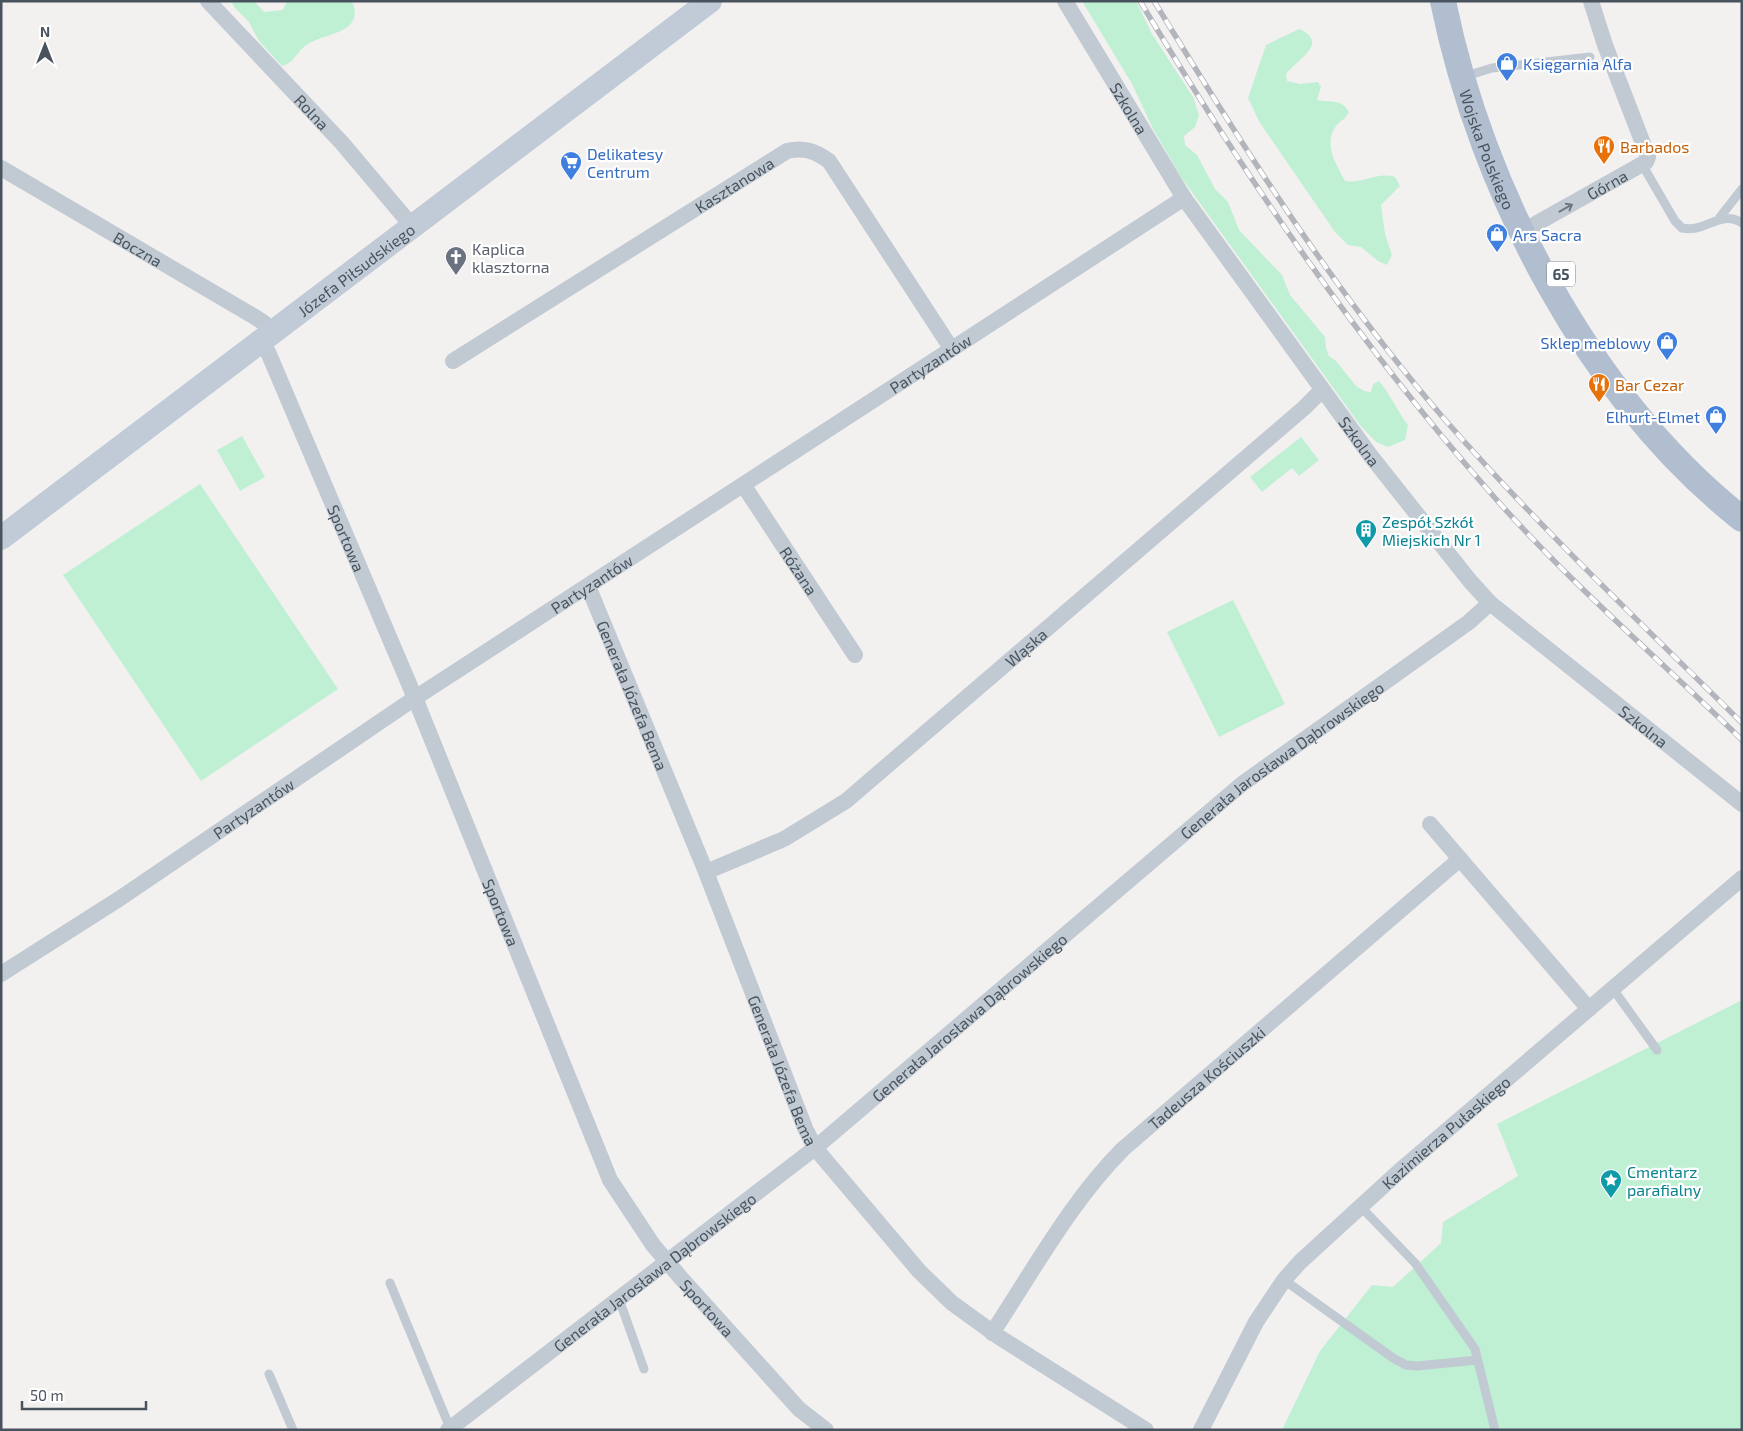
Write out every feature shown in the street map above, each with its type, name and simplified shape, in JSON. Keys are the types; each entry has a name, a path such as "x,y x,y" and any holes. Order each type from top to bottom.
{"main road":[{"name":"Józefa Piłsudskiego","path":"1,538 710,1"},
{"name":"Wojska Polskiego","path":"1443,1 1470,75 1493,164 1529,228 1587,319 1670,434 1691,457 1742,502"},
{"name":"Wojska Polskiego","path":"1460,1 1470,75"},
{"name":"Wojska Polskiego","path":"1529,228 1574,327 1618,390 1683,468 1742,519"}],"street":[{"name":"Rolna","path":"208,1 342,144 412,226"},
{"name":"Szkolna","path":"1065,1 1184,198 1370,455 1470,581 1490,603 1742,804"},
{"name":"Górna","path":"1529,228 1643,166 1648,157 1605,45 1591,1"},
{"name":"Kasztanowa","path":"454,361 787,151 798,148 818,152 829,161 951,348"},
{"name":"Boczna","path":"1,168 255,317 264,323 267,337"},
{"name":"Partyzantów","path":"1,974 119,899 415,698 744,486 951,348 1184,198"},
{"name":"Sportowa","path":"267,337 268,352 415,698 607,1174 653,1245 667,1262 799,1409 826,1430"},
{"name":"Wąska","path":"706,872 784,840 846,801 1271,437 1322,390"},
{"name":"Różana","path":"744,486 855,655"},
{"name":"Generała Józefa Bema","path":"588,586 706,872 805,1128 816,1148 924,1276 952,1303 992,1333 1146,1430"},
{"name":"Generała Jarosława Dąbrowskiego","path":"449,1429 816,1148 1215,806 1469,622 1490,603"},
{"path":"1430,824 1589,1009"},
{"name":"Tadeusza Kościuszki","path":"992,1333 1086,1192 1110,1161 1460,859"},
{"name":"Kazimierza Pułaskiego","path":"1201,1430 1256,1322 1284,1280 1360,1206 1742,878"}],"lane":[{"path":"1470,75 1492,68 1590,57"},
{"path":"1643,166 1675,222 1682,228 1700,229 1720,217 1742,189"},
{"path":"1720,217 1736,219 1742,222"},
{"path":"1613,989 1658,1050"},
{"path":"1360,1206 1415,1263 1466,1334 1475,1349 1495,1430"},
{"path":"1284,1280 1393,1358 1406,1365 1417,1366 1477,1360"},
{"path":"390,1283 449,1429"},
{"path":"619,1299 644,1369"},
{"path":"269,1374 293,1430"}],"green space":[{"path":"231,1 254,1 264,12 283,10 287,1 352,1 355,12 353,20 348,26 313,41 305,46 286,65 282,66 259,41 249,22 235,8"},
{"path":"1082,1 1136,1 1152,34 1193,97 1199,115 1195,127 1184,136 1185,145 1197,155 1215,189 1228,202 1239,230 1282,275 1290,295 1325,337 1329,356 1336,361 1356,386 1364,391 1371,392 1373,384 1379,381 1383,386 1408,425 1405,440 1388,447 1376,442 1360,425 1181,177 1153,129 1132,84"},
{"path":"1299,29 1308,34 1312,40 1312,46 1286,74 1287,81 1300,84 1318,82 1321,87 1317,100 1339,103 1349,112 1336,126 1331,140 1332,154 1345,181 1389,176 1395,177 1400,186 1381,205 1385,234 1392,255 1387,265 1378,261 1361,247 1348,245 1335,232 1260,123 1248,98 1266,45"},
{"path":"242,436 265,477 240,491 217,450"},
{"path":"1301,437 1319,460 1299,476 1292,468 1262,492 1250,477"},
{"path":"200,484 338,689 201,781 63,575"},
{"path":"1233,600 1285,704 1219,737 1167,632"},
{"name":"Cmentarz parafialny","path":"1742,1000 1742,1430 1282,1430 1320,1351 1372,1285 1393,1287 1441,1243 1443,1222 1518,1176 1497,1124"}],"railway":[{"path":"1140,1 1219,129 1260,191 1347,314 1439,433 1518,523 1580,587 1742,740"},
{"path":"1154,1 1221,110 1291,217 1328,270 1405,372 1446,421 1517,499 1591,575 1742,723"}],"place":[{"name":"Księgarnia Alfa","path":"1507,82"},
{"name":"Barbados","path":"1604,165"},
{"name":"Delikatesy Centrum","path":"571,181"},
{"name":"Ars Sacra","path":"1497,253"},
{"name":"Kaplica klasztorna","path":"456,276"},
{"name":"Sklep meblowy","path":"1667,361"},
{"name":"Bar Cezar","path":"1599,403"},
{"name":"Elhurt-Elmet","path":"1716,435"},
{"name":"Zespół Szkół Miejskich Nr 1","path":"1366,549"},
{"name":"Cmentarz parafialny","path":"1611,1199"}]}
